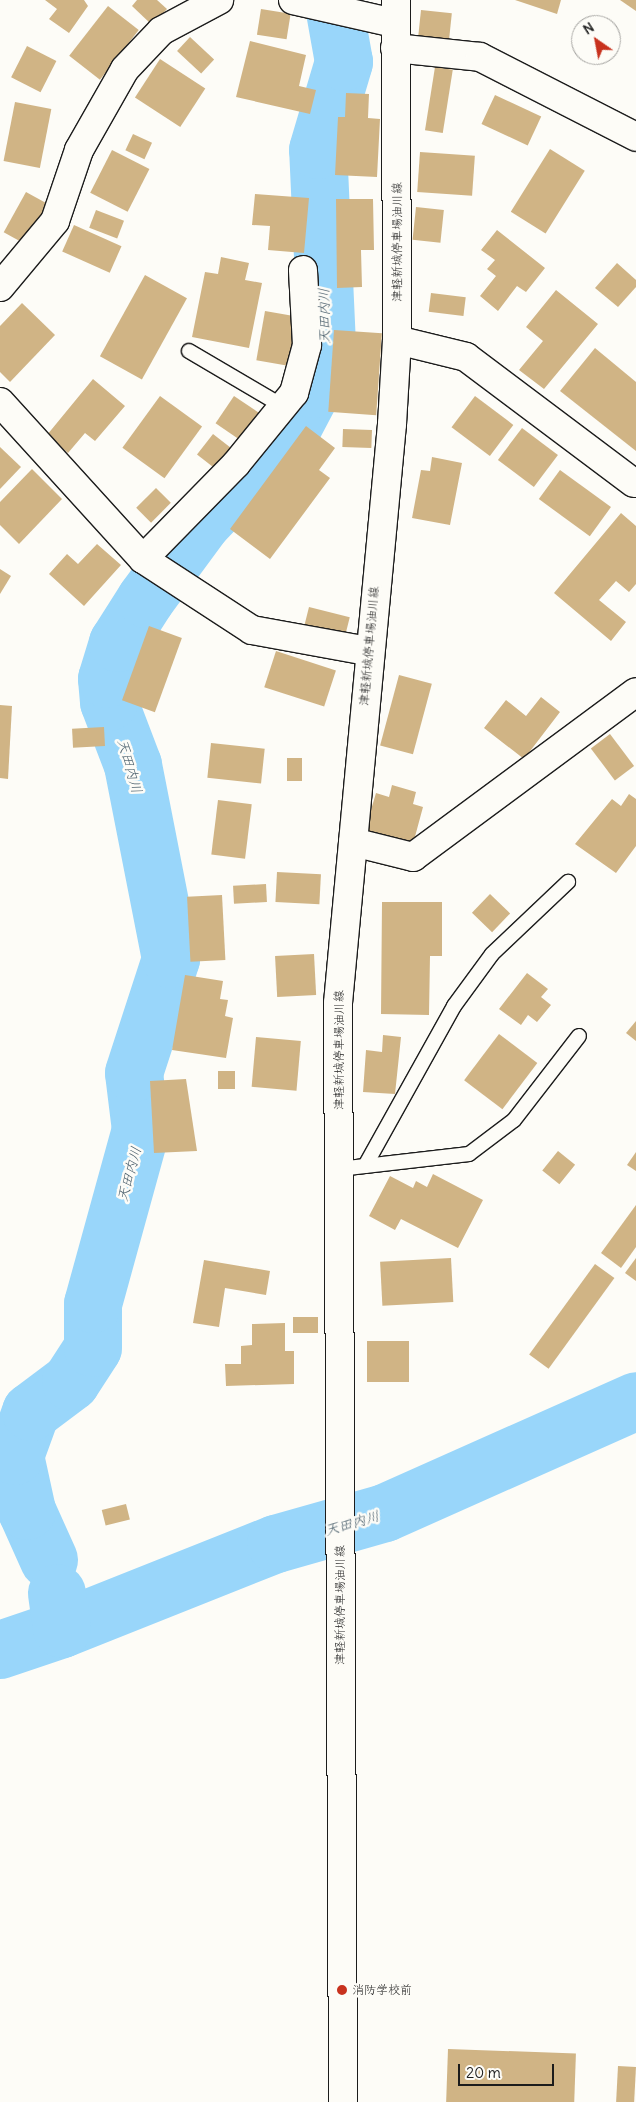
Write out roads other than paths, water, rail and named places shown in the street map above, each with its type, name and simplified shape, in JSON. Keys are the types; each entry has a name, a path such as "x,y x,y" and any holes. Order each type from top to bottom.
{"street":[{"path":"0,287 54,220 79,150 125,69 161,31 219,0"},
{"path":"305,3 344,10 395,23 480,58 636,137"},
{"name":"津軽新城停車場油川線","path":"344,2102 340,1573 341,1477 352,1167 338,1003 397,340 395,23"},
{"path":"149,563 294,393 307,345 303,270"},
{"path":"397,340 466,357 634,483"},
{"path":"1,406 149,563 178,585 252,630 368,651"},
{"path":"353,842 413,857 636,692"}],"lane":[{"path":"189,351 284,407"},
{"path":"352,1167 454,1006 492,954 568,882"},
{"path":"352,1167 469,1154 514,1120 579,1036"}],"waterway":[{"name":"天田内川","path":"49,1560 27,1511 15,1456 31,1412 71,1382 93,1348 93,1304 141,1130 134,1073 171,959 133,765 109,702 107,679 118,643 146,599 202,523 292,429 313,389 327,345 318,150 344,62 333,0"},
{"name":"天田内川","path":"62,1629 276,1544 385,1513 636,1401"},
{"name":"天田内川","path":"0,1650 62,1629 57,1593"}],"place":[{"name":"消防学校前","path":"342,1990"}]}
